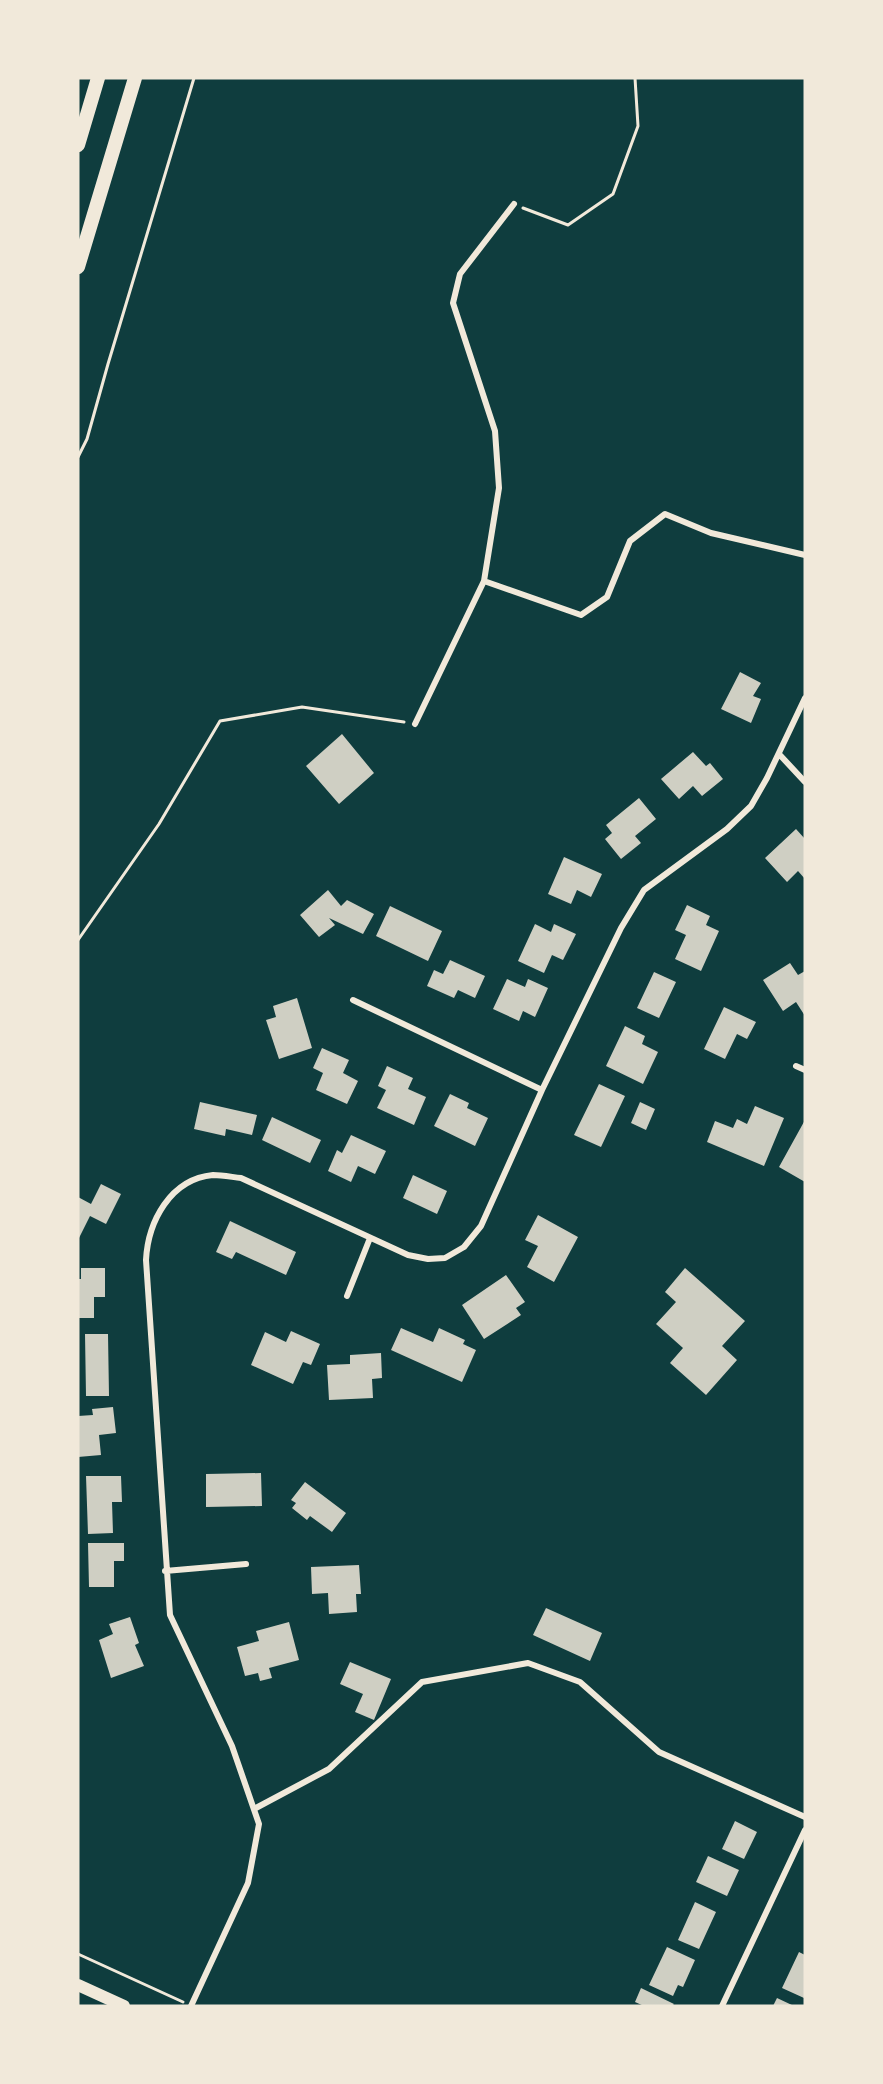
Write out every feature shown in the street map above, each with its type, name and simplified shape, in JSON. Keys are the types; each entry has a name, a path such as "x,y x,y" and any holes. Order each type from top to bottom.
{"highway":[{"path":"78,145 98,78"},
{"path":"78,267 135,78"}],"main road":[{"path":"78,1985 124,2006"}],"street":[{"path":"415,723 484,581 499,488 495,431 453,303 460,274 514,204"},
{"path":"484,581 581,615 606,597 630,541 664,514 711,533 805,555"},
{"path":"191,2006 249,1883 259,1824 232,1746 170,1615 165,1571 147,1242 155,1218 182,1185 212,1175 241,1178 408,1255 428,1259 445,1258 464,1247 481,1227 542,1089 621,928 644,890 727,829 751,806 805,698"},
{"path":"779,754 805,782"},
{"path":"353,1000 542,1089"},
{"path":"796,1066 805,1070"},
{"path":"347,1296 370,1238"},
{"path":"165,1571 246,1564"},
{"path":"254,1809 329,1769 422,1682 528,1663 580,1682 659,1752 805,1817"},
{"path":"722,2006 805,1830"}],"path":[{"path":"78,457 91,429 108,364 194,78"},
{"path":"514,204 568,225 613,194 638,126 635,78"},
{"path":"78,940 159,824 220,721 302,707 415,723"},
{"path":"78,1954 191,2006"}],"building":[{"path":"740,672 761,683 753,696 761,699 751,723 721,709"},
{"path":"342,734 374,773 339,804 306,766"},
{"path":"693,752 706,766 710,763 723,779 702,796 693,786 679,799 661,779"},
{"path":"639,798 656,819 635,836 641,843 621,859 605,839 612,833 606,825"},
{"path":"796,829 805,839 805,879 798,871 787,882 765,858"},
{"path":"564,857 602,874 591,897 577,890 571,904 548,894"},
{"path":"328,890 341,906 347,900 374,914 363,934 329,918 335,925 319,937 300,915"},
{"path":"687,905 710,916 706,925 719,931 701,971 675,959 686,935 675,930"},
{"path":"390,906 442,931 428,961 376,936"},
{"path":"535,924 551,932 554,924 576,934 563,960 552,955 544,973 518,961"},
{"path":"450,960 485,976 475,998 458,990 454,998 427,986 434,970 443,974"},
{"path":"790,963 798,975 805,971 805,1016 796,1002 783,1011 763,980"},
{"path":"654,972 676,982 659,1018 637,1008"},
{"path":"507,979 525,987 528,979 548,988 535,1017 523,1011 519,1021 493,1009"},
{"path":"297,998 312,1048 279,1059 266,1020 276,1017 273,1006"},
{"path":"724,1007 756,1022 747,1039 737,1034 725,1059 704,1049"},
{"path":"625,1026 645,1036 642,1044 658,1052 643,1084 606,1066"},
{"path":"322,1048 349,1060 343,1073 358,1081 347,1104 316,1090 323,1073 313,1068"},
{"path":"387,1066 413,1078 408,1089 426,1097 414,1125 377,1108 386,1090 378,1086"},
{"path":"599,1084 625,1096 601,1147 574,1135"},
{"path":"450,1094 469,1103 467,1108 488,1118 475,1146 434,1126"},
{"path":"200,1102 257,1115 252,1135 226,1129 225,1136 194,1129"},
{"path":"640,1102 655,1109 646,1130 631,1123"},
{"path":"755,1106 784,1118 764,1166 707,1142 715,1121 733,1128 737,1119 747,1124"},
{"path":"272,1117 321,1140 310,1163 262,1140"},
{"path":"805,1120 805,1182 779,1167"},
{"path":"351,1135 386,1151 375,1174 358,1166 351,1182 328,1171 337,1150 342,1153"},
{"path":"413,1175 447,1191 437,1214 403,1198"},
{"path":"101,1184 121,1194 106,1224 90,1216 78,1240 78,1197 91,1204"},
{"path":"538,1215 578,1237 554,1282 527,1267 538,1246 525,1240"},
{"path":"230,1221 296,1252 286,1275 236,1252 232,1259 216,1252"},
{"path":"81,1268 105,1268 105,1297 94,1297 94,1318 78,1318 78,1279 81,1279"},
{"path":"685,1268 745,1321 722,1346 737,1360 706,1395 670,1363 683,1348 656,1324 676,1302 665,1292"},
{"path":"506,1275 525,1302 516,1308 521,1315 484,1339 462,1305"},
{"path":"401,1328 433,1342 439,1328 465,1340 463,1344 476,1350 462,1382 391,1350"},
{"path":"291,1331 320,1344 311,1365 303,1362 293,1384 251,1365 265,1332 286,1342"},
{"path":"85,1334 108,1334 109,1396 86,1396"},
{"path":"381,1353 382,1378 372,1379 373,1398 329,1400 327,1365 350,1364 350,1355"},
{"path":"113,1407 116,1433 99,1435 101,1455 78,1457 78,1416 93,1415 92,1409"},
{"path":"261,1473 262,1506 206,1507 206,1474"},
{"path":"86,1476 121,1476 122,1502 112,1502 113,1533 88,1534"},
{"path":"305,1482 346,1513 332,1532 310,1516 307,1520 292,1508 296,1503 291,1500"},
{"path":"88,1543 124,1543 124,1561 114,1561 114,1587 89,1587"},
{"path":"359,1565 361,1594 356,1594 357,1612 329,1614 328,1593 312,1594 311,1567"},
{"path":"546,1608 602,1633 590,1661 533,1635"},
{"path":"130,1617 139,1643 135,1645 144,1666 111,1678 99,1640 113,1634 109,1624"},
{"path":"289,1622 299,1660 269,1668 272,1678 260,1681 258,1673 245,1676 237,1647 259,1641 256,1631"},
{"path":"350,1662 391,1679 374,1720 355,1712 363,1694 340,1684"},
{"path":"735,1821 757,1832 744,1859 722,1849"},
{"path":"708,1856 739,1870 727,1896 696,1882"},
{"path":"695,1902 716,1912 699,1949 678,1940"},
{"path":"667,1947 695,1960 683,1987 678,1985 673,1996 649,1985"},
{"path":"799,1952 805,1955 804,1998 782,1988"},
{"path":"641,1988 674,2004 672,2006 644,2006 635,2002"},
{"path":"777,1998 794,2006 773,2006"}]}
